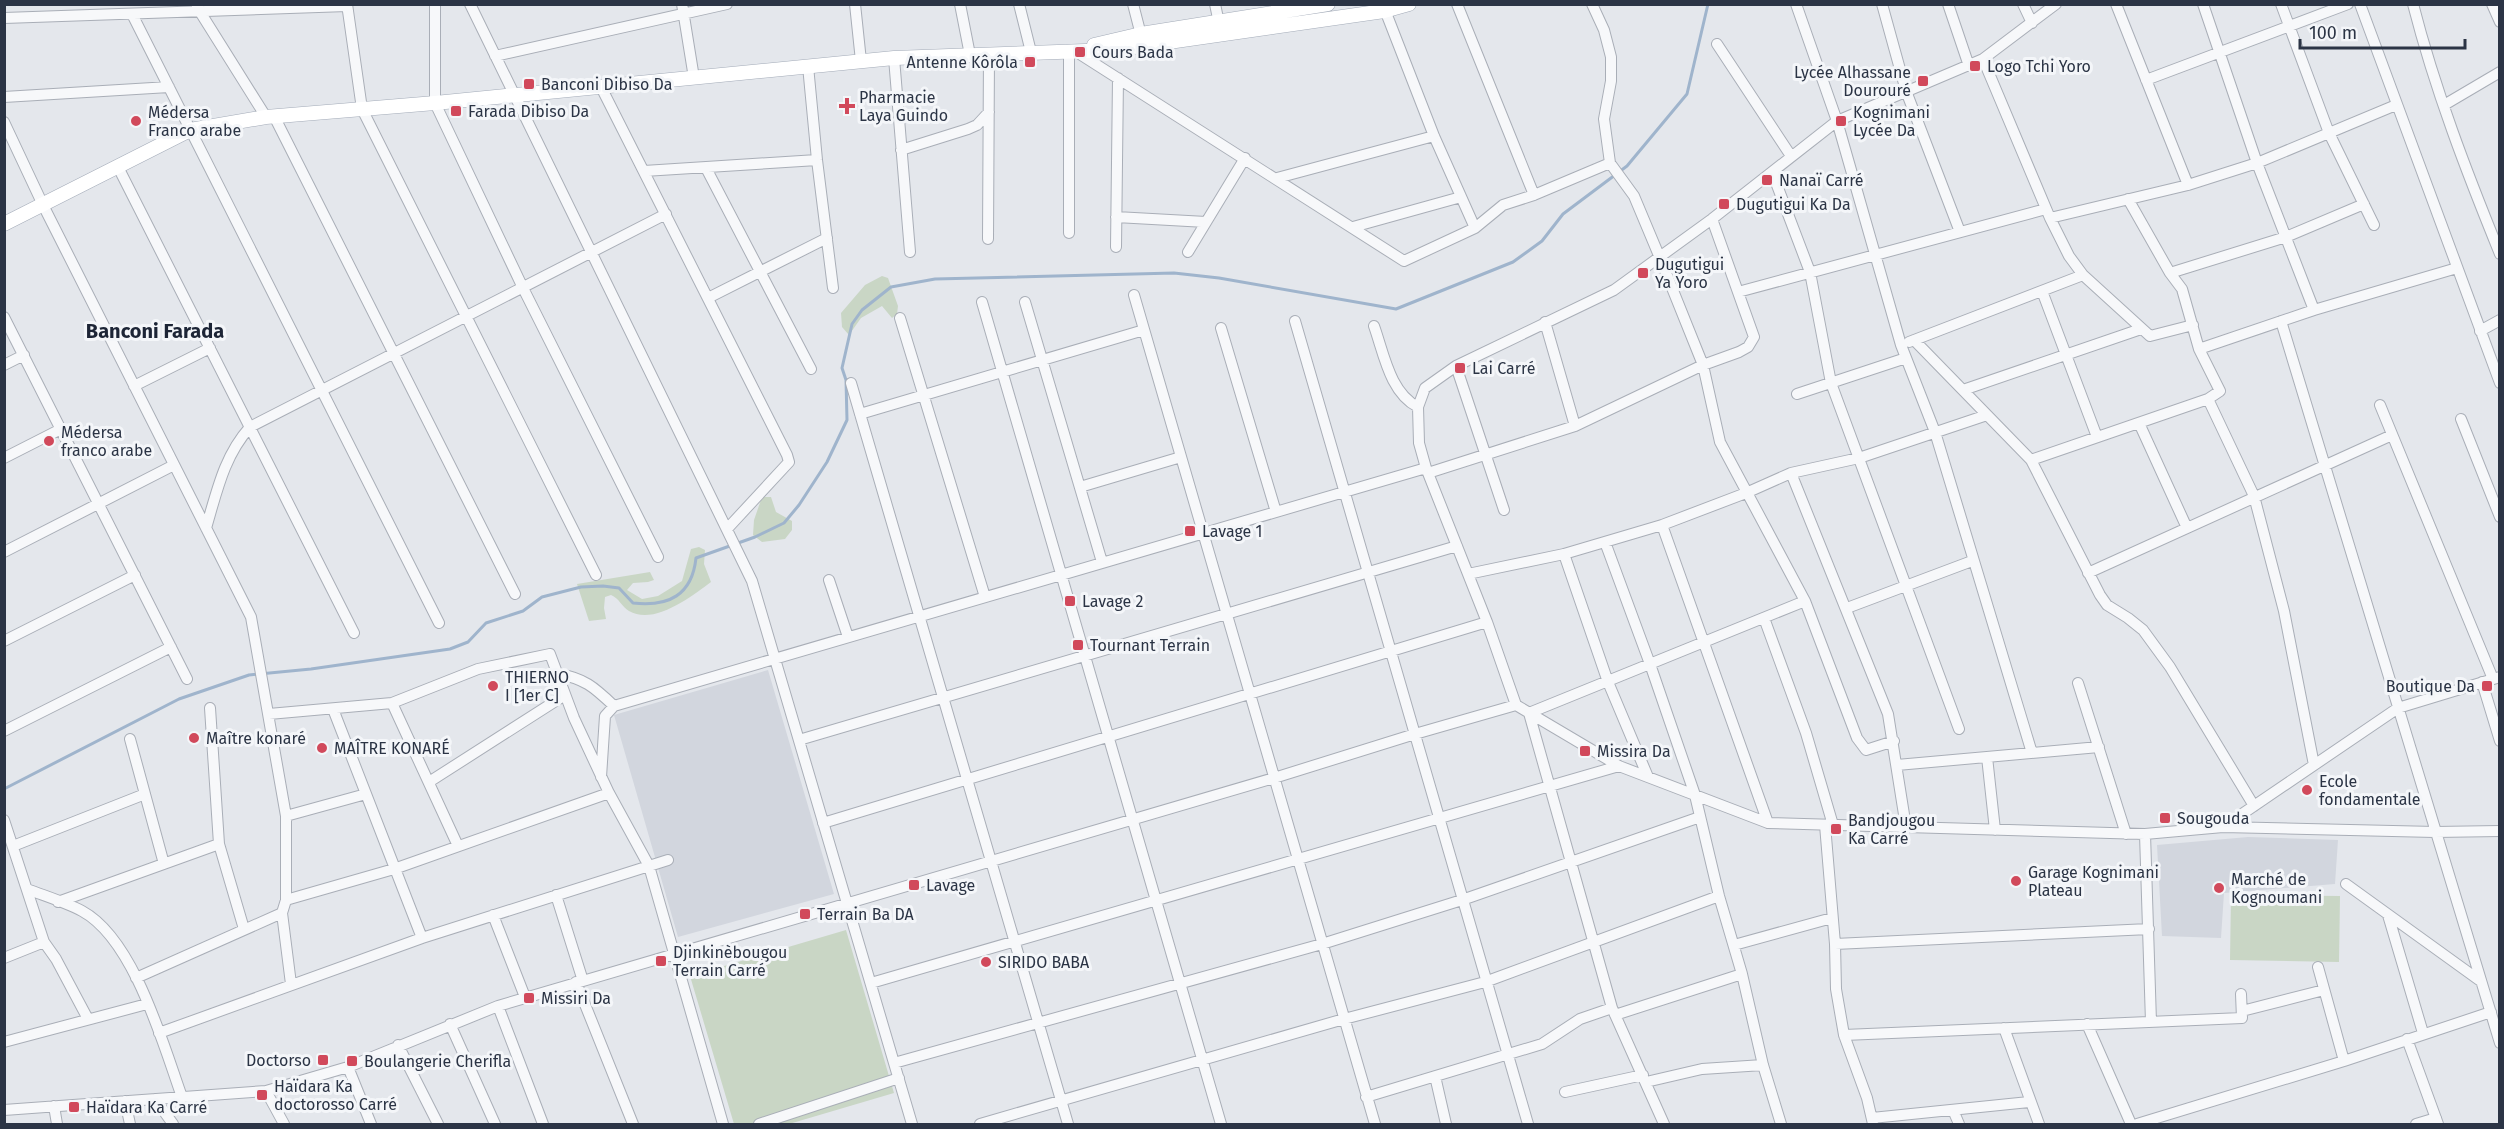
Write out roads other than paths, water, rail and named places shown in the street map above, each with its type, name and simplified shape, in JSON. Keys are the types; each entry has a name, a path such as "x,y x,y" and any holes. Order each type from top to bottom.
{"main road":[{"path":"1220,28 1298,7 1328,4"},
{"path":"4,224 190,130 270,117 514,96 894,58 1072,50 1409,4"}],"street":[{"path":"435,4 435,103 522,288 658,557"},
{"path":"470,4 752,581 912,1125"},
{"path":"495,56 683,10 727,4"},
{"path":"855,4 861,61"},
{"path":"960,4 970,55"},
{"path":"1019,4 1031,52"},
{"path":"1133,4 1142,40"},
{"path":"1215,4 1220,28"},
{"path":"1457,4 1534,195"},
{"path":"1592,4 1604,30 1611,57 1611,81 1604,119 1610,163 1634,196 1660,258 1702,365 1720,442 1805,601 1844,708 1863,748 1866,750 1894,741"},
{"path":"1796,4 1837,121 1901,345 1935,432 1972,561 2032,753"},
{"path":"1882,4 1906,91 1960,232"},
{"path":"1948,4 1969,66"},
{"path":"2023,4 2032,23"},
{"path":"2056,4 1983,60 1837,121 1712,219 1614,290 1456,366 1425,388 1418,407 1419,443 1427,471 1487,622 1516,705 1619,766 1768,823 2126,834 2223,827 2435,832 2499,831"},
{"path":"2116,4 2188,184"},
{"path":"2203,4 2257,163 2314,310"},
{"path":"2281,4 2329,133 2374,225"},
{"path":"2146,80 2348,4"},
{"path":"2360,4 2499,383"},
{"path":"2414,4 2424,47 2499,254"},
{"path":"2492,4 2499,22"},
{"path":"4,18 132,14 197,8 347,5 362,109 596,575"},
{"path":"197,8 270,117 514,594"},
{"path":"1384,8 1434,136 1475,228"},
{"path":"683,10 694,78"},
{"path":"132,14 439,622"},
{"path":"1717,44 1791,156"},
{"path":"1072,50 1277,178 1404,261 1475,228 1503,205 1534,195 1610,163"},
{"path":"1069,233 1072,50"},
{"path":"988,239 989,54"},
{"path":"894,58 909,252"},
{"path":"1983,60 2048,213 2069,256 2083,275 2150,336 2193,325"},
{"path":"808,66 833,288"},
{"path":"2444,105 2499,72"},
{"path":"1116,247 1118,78"},
{"path":"4,97 169,87"},
{"path":"601,87 789,462 727,529"},
{"path":"1738,292 1960,232 2128,199 2188,184 2257,163 2396,105"},
{"path":"901,150 968,129 977,125 989,112"},
{"path":"4,122 43,205 251,617 286,816 286,900 282,913 291,984"},
{"path":"1277,178 1434,136"},
{"path":"1188,252 1245,158"},
{"path":"644,171 817,160"},
{"path":"118,166 354,633"},
{"path":"706,168 811,369"},
{"path":"1772,172 1810,272 1831,383 1959,729"},
{"path":"1353,227 1461,197"},
{"path":"2031,460 2208,399 2220,391 2199,349 2182,289 2170,273 2128,199"},
{"path":"2170,273 2286,237 2364,204"},
{"path":"206,528 227,461 235,444 250,427 666,214"},
{"path":"1116,217 1206,222"},
{"path":"601,777 605,716 614,706 1344,492 1485,455 1575,426 1702,365 1748,347 1754,337 1712,219"},
{"path":"708,298 826,238"},
{"path":"2199,349 2314,310 2457,268"},
{"path":"1901,345 2083,275"},
{"path":"2042,291 2097,437"},
{"path":"1134,296 1374,1125"},
{"path":"982,302 1221,1125"},
{"path":"1025,302 1102,562"},
{"path":"4,316 187,679"},
{"path":"900,318 985,597"},
{"path":"2480,331 2499,320"},
{"path":"1295,321 1528,1125"},
{"path":"2281,321 2499,1043"},
{"path":"1545,322 1575,426"},
{"path":"1374,326 1398,392 1406,401 1418,407"},
{"path":"1221,328 1276,512"},
{"path":"1963,390 2141,329"},
{"path":"860,414 1144,330"},
{"path":"1914,340 2031,460 2088,573 2107,605 2143,630 2170,668 2254,806"},
{"path":"134,386 210,348"},
{"path":"4,365 24,355"},
{"path":"1797,394 1906,358"},
{"path":"1456,366 1504,510"},
{"path":"851,383 1068,1125"},
{"path":"2208,399 2254,496 2284,611 2314,765"},
{"path":"2380,405 2492,679 2499,741"},
{"path":"1468,574 1563,554 1662,525 1746,493 1791,472 1859,458 1987,415"},
{"path":"2461,419 2497,502 2499,517"},
{"path":"2139,423 2187,528"},
{"path":"4,458 61,429"},
{"path":"2088,573 2392,435"},
{"path":"1080,487 1181,457"},
{"path":"4,552 174,465"},
{"path":"1791,472 1888,714 1898,765 1906,827"},
{"path":"1662,525 1768,823"},
{"path":"1605,542 1695,795 1719,896 1742,974 1763,1065 1781,1125"},
{"path":"799,740 1456,546"},
{"path":"1563,554 1608,681 1648,777"},
{"path":"1847,608 1972,561"},
{"path":"4,641 135,575"},
{"path":"829,580 848,637"},
{"path":"1529,713 1805,601"},
{"path":"1764,618 1806,733 1829,825 1836,989 1844,1035 1867,1098 1872,1121 2029,1102"},
{"path":"823,823 1487,622"},
{"path":"4,731 171,647"},
{"path":"269,714 392,704 478,669 550,654 565,695 609,794 650,866 723,1125"},
{"path":"556,673 579,678 592,685 614,706"},
{"path":"2223,827 2398,708 2492,679"},
{"path":"2078,683 2126,834"},
{"path":"429,782 565,695"},
{"path":"392,704 458,846"},
{"path":"4,1110 266,1091 348,1067 450,1024 525,997 1133,820 1516,705"},
{"path":"210,708 219,844 244,929"},
{"path":"333,709 422,939"},
{"path":"1529,713 1614,1011 1664,1125"},
{"path":"130,739 164,864"},
{"path":"1898,765 2098,747"},
{"path":"1987,757 1995,830"},
{"path":"871,983 1619,766"},
{"path":"286,816 366,794"},
{"path":"286,900 394,869 609,794"},
{"path":"13,846 145,795"},
{"path":"894,1063 1322,944 1462,900 1700,817"},
{"path":"4,820 44,942 56,958 88,1019"},
{"path":"2145,834 2151,1022"},
{"path":"58,902 219,844"},
{"path":"159,1033 422,939 668,860"},
{"path":"2346,884 2480,980"},
{"path":"27,889 84,912 112,937 126,957 136,978 182,1097"},
{"path":"556,895 580,982 633,1125"},
{"path":"980,1125 1344,1019 1485,982 1719,896"},
{"path":"136,978 282,913"},
{"path":"494,915 525,997"},
{"path":"2388,915 2423,1034"},
{"path":"1734,945 1832,918"},
{"path":"1835,944 2149,929"},
{"path":"4,958 44,942"},
{"path":"2318,968 2344,1061"},
{"path":"1366,1097 1542,1044 1580,1019 1742,974"},
{"path":"2242,1011 2324,990"},
{"path":"1844,1035 2242,1018 2241,994"},
{"path":"4,1042 147,1004"},
{"path":"498,1006 543,1125"},
{"path":"2137,1125 2344,1061 2491,1012"},
{"path":"450,1024 495,1125"},
{"path":"2087,1024 2131,1125"},
{"path":"2004,1028 2039,1125"},
{"path":"2407,1039 2437,1121 2416,1125"},
{"path":"398,1045 438,1125"},
{"path":"1565,1092 1702,1069 1763,1065"},
{"path":"348,1067 371,1125"},
{"path":"1435,1076 1446,1125"},
{"path":"759,1125 899,1078"},
{"path":"266,1091 284,1125"},
{"path":"155,1099 173,1125"},
{"path":"125,1101 130,1125"},
{"path":"54,1106 57,1125"},
{"path":"1953,1110 1959,1125"}],"waterway":[{"path":"4,789 179,699 249,675 311,669 450,649 468,642 486,623 523,611 542,597 581,587 619,588 633,603 657,603 676,596 690,581 696,558 755,537 784,523 799,505 827,462 847,420 846,380 842,368 852,324 862,310 891,287 935,279 1174,273 1219,278 1396,309 1513,262 1542,241 1563,214 1627,166 1687,94 1708,4"}],"place":[{"name":"Cours Bada","path":"1080,52"},
{"name":"Antenne Kôrôla","path":"1030,62"},
{"name":"Logo Tchi Yoro","path":"1975,66"},
{"name":"Lycée Alhassane Dourouré","path":"1923,81"},
{"name":"Banconi Dibiso Da","path":"529,84"},
{"name":"Pharmacie Laya Guindo","path":"847,106"},
{"name":"Farada Dibiso Da","path":"456,111"},
{"name":"Médersa Franco arabe","path":"136,121"},
{"name":"Kognimani Lycée Da","path":"1841,121"},
{"name":"Nanaï Carré","path":"1767,180"},
{"name":"Dugutigui Ka Da","path":"1724,204"},
{"name":"Dugutigui Ya Yoro","path":"1643,273"},
{"name":"Lai Carré","path":"1460,368"},
{"name":"Médersa franco arabe","path":"49,441"},
{"name":"Lavage 1","path":"1190,531"},
{"name":"Lavage 2","path":"1070,601"},
{"name":"Tournant Terrain","path":"1078,645"},
{"name":"THIERNO I [1er C]","path":"493,686"},
{"name":"Boutique Da","path":"2487,686"},
{"name":"Maître konaré","path":"194,738"},
{"name":"MAÎTRE KONARÉ","path":"322,748"},
{"name":"Missira Da","path":"1585,751"},
{"name":"Ecole fondamentale","path":"2307,790"},
{"name":"Sougouda","path":"2165,818"},
{"name":"Bandjougou Ka Carré","path":"1836,829"},
{"name":"Garage Kognimani Plateau","path":"2016,881"},
{"name":"Lavage","path":"914,885"},
{"name":"Marché de Kognoumani","path":"2219,888"},
{"name":"Terrain Ba DA","path":"805,914"},
{"name":"Djinkinèbougou Terrain Carré","path":"661,961"},
{"name":"SIRIDO BABA","path":"986,962"},
{"name":"Missiri Da","path":"529,998"},
{"name":"Doctorso","path":"323,1060"},
{"name":"Boulangerie Cherifla","path":"352,1061"},
{"name":"Haïdara Ka doctorosso Carré","path":"262,1095"},
{"name":"Haïdara Ka Carré","path":"74,1107"}],"district":[{"name":"Banconi Farada","path":"155,331"}]}
